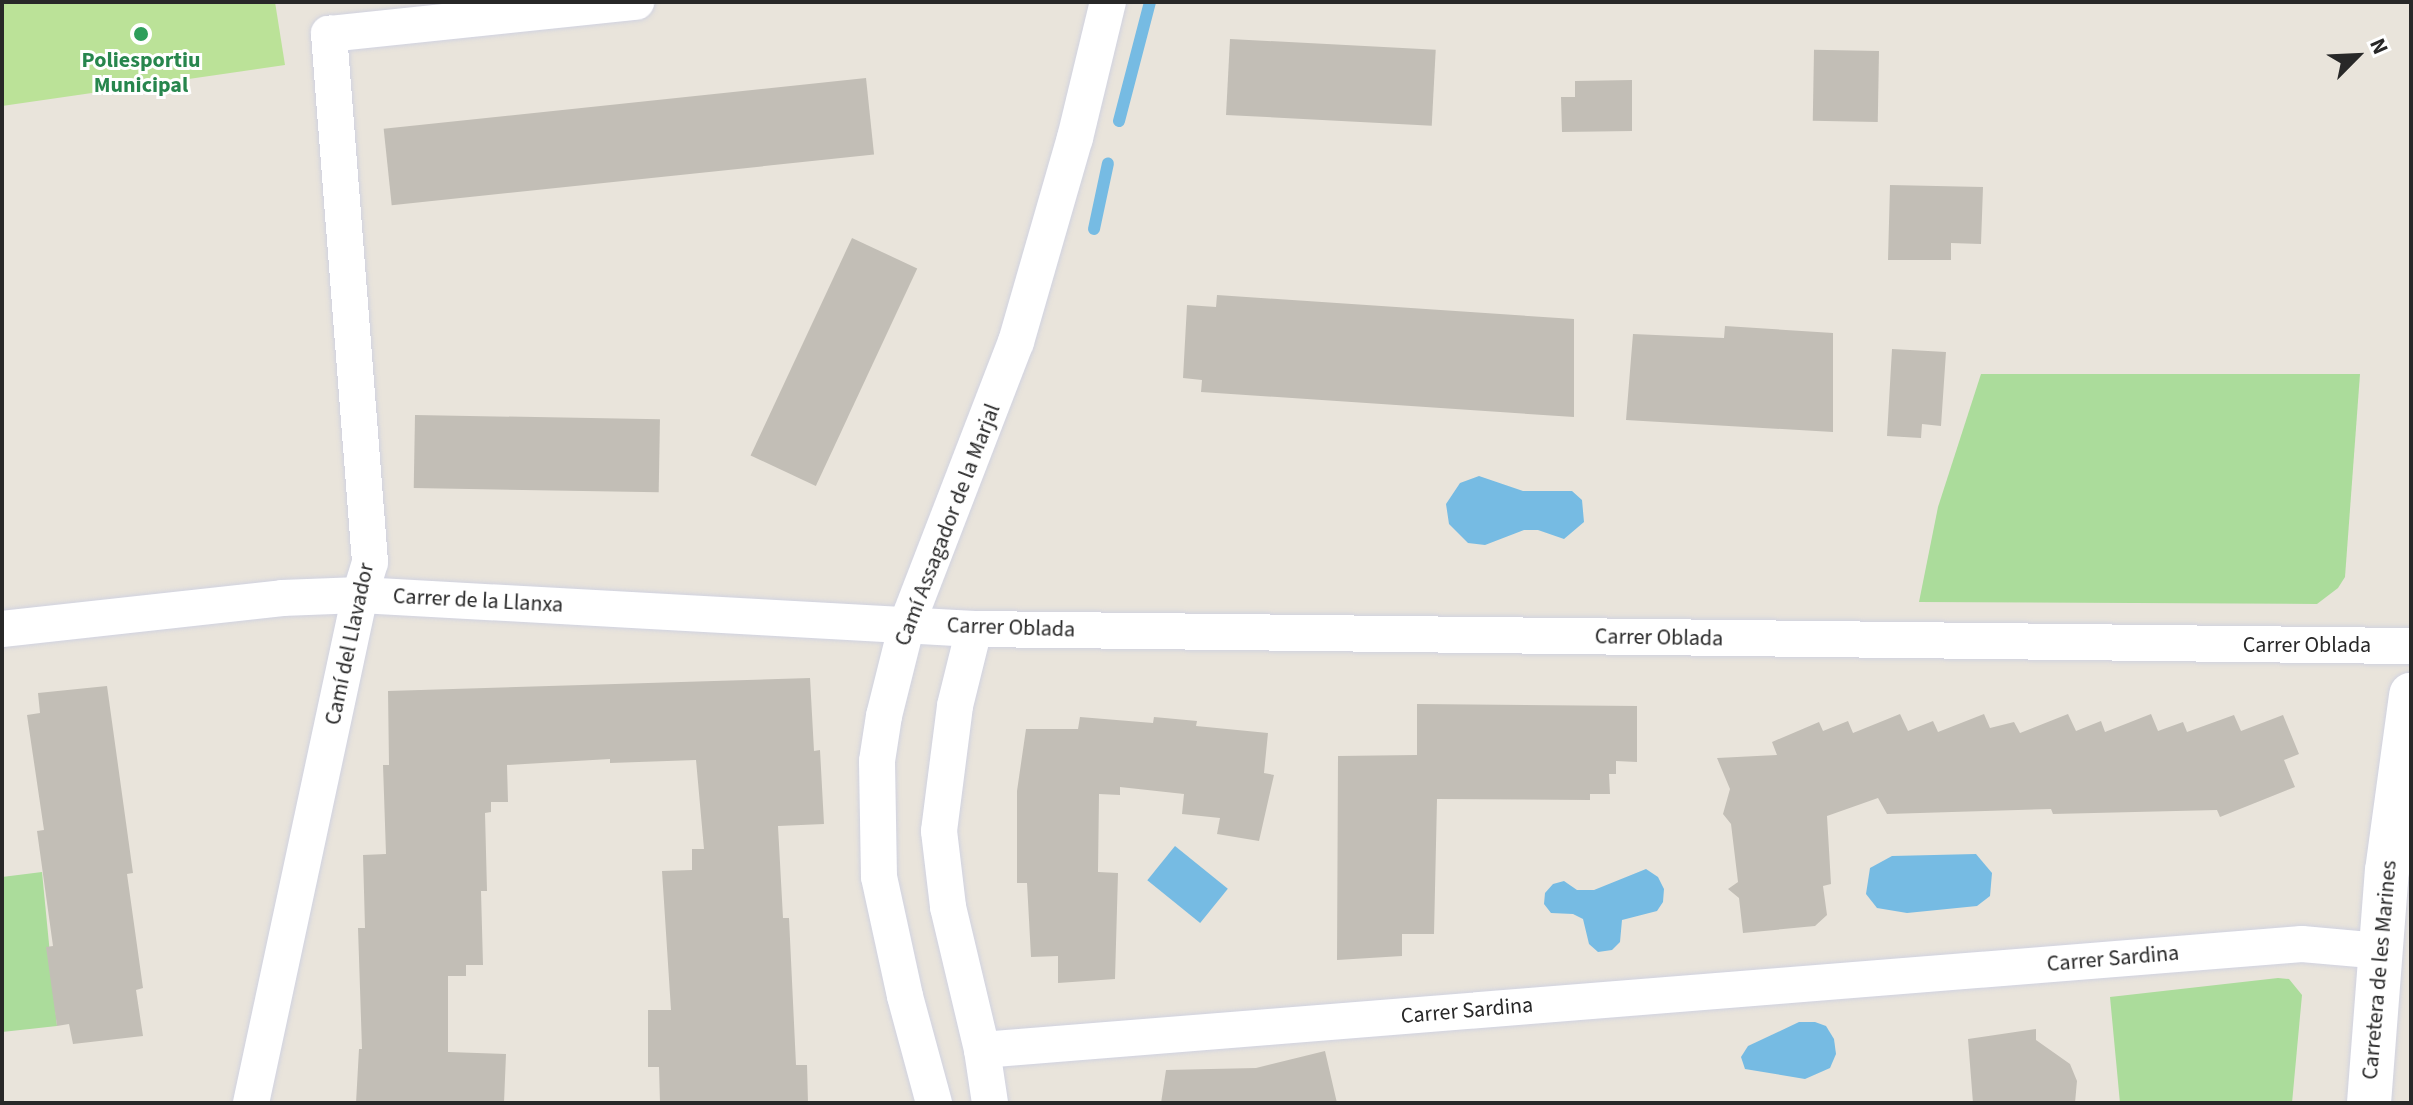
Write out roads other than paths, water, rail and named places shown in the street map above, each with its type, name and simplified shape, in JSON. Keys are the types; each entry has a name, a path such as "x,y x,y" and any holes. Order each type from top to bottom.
{"main road":[{"name":"Carretera de les Marines","path":"2369,1103 2380,951 2411,695"}],"street":[{"name":"Camí del Llavador","path":"251,1103 360,595 370,562 329,34 636,2"},
{"name":"Camí Assagador de la Marjal","path":"934,1103 892,942 876,840 877,761 907,624 1016,342 1075,138 1108,2"},
{"name":"Carrer de la Llanxa","path":"2,629 282,598 360,595 907,624"},
{"name":"Carrer Oblada","path":"907,624 974,629 2411,646"},
{"path":"974,629 955,706 939,831 942,873 959,965 982,1050 990,1103"},
{"name":"Carrer Sardina","path":"982,1050 2302,944 2380,951"}],"water":[{"path":"1479,476 1523,491 1572,491 1582,500 1584,522 1564,539 1538,530 1524,530 1485,545 1468,543 1449,524 1446,504 1460,483"},
{"path":"1175,846 1228,889 1200,923 1147,880"},
{"path":"1976,854 1992,873 1990,896 1977,906 1907,913 1877,908 1866,894 1870,868 1892,856"},
{"path":"1646,869 1658,877 1664,889 1663,902 1657,911 1622,920 1620,942 1612,950 1598,952 1589,944 1583,919 1573,914 1551,913 1544,904 1545,893 1553,884 1564,881 1577,890 1594,890"},
{"path":"1799,1022 1826,1026 1834,1039 1836,1054 1830,1068 1805,1079 1745,1069 1741,1057 1748,1046"}],"waterway":[{"path":"1119,121 1150,2"},
{"path":"1094,229 1108,163"}],"place":[{"name":"Poliesportiu Municipal","path":"141,34"}]}
